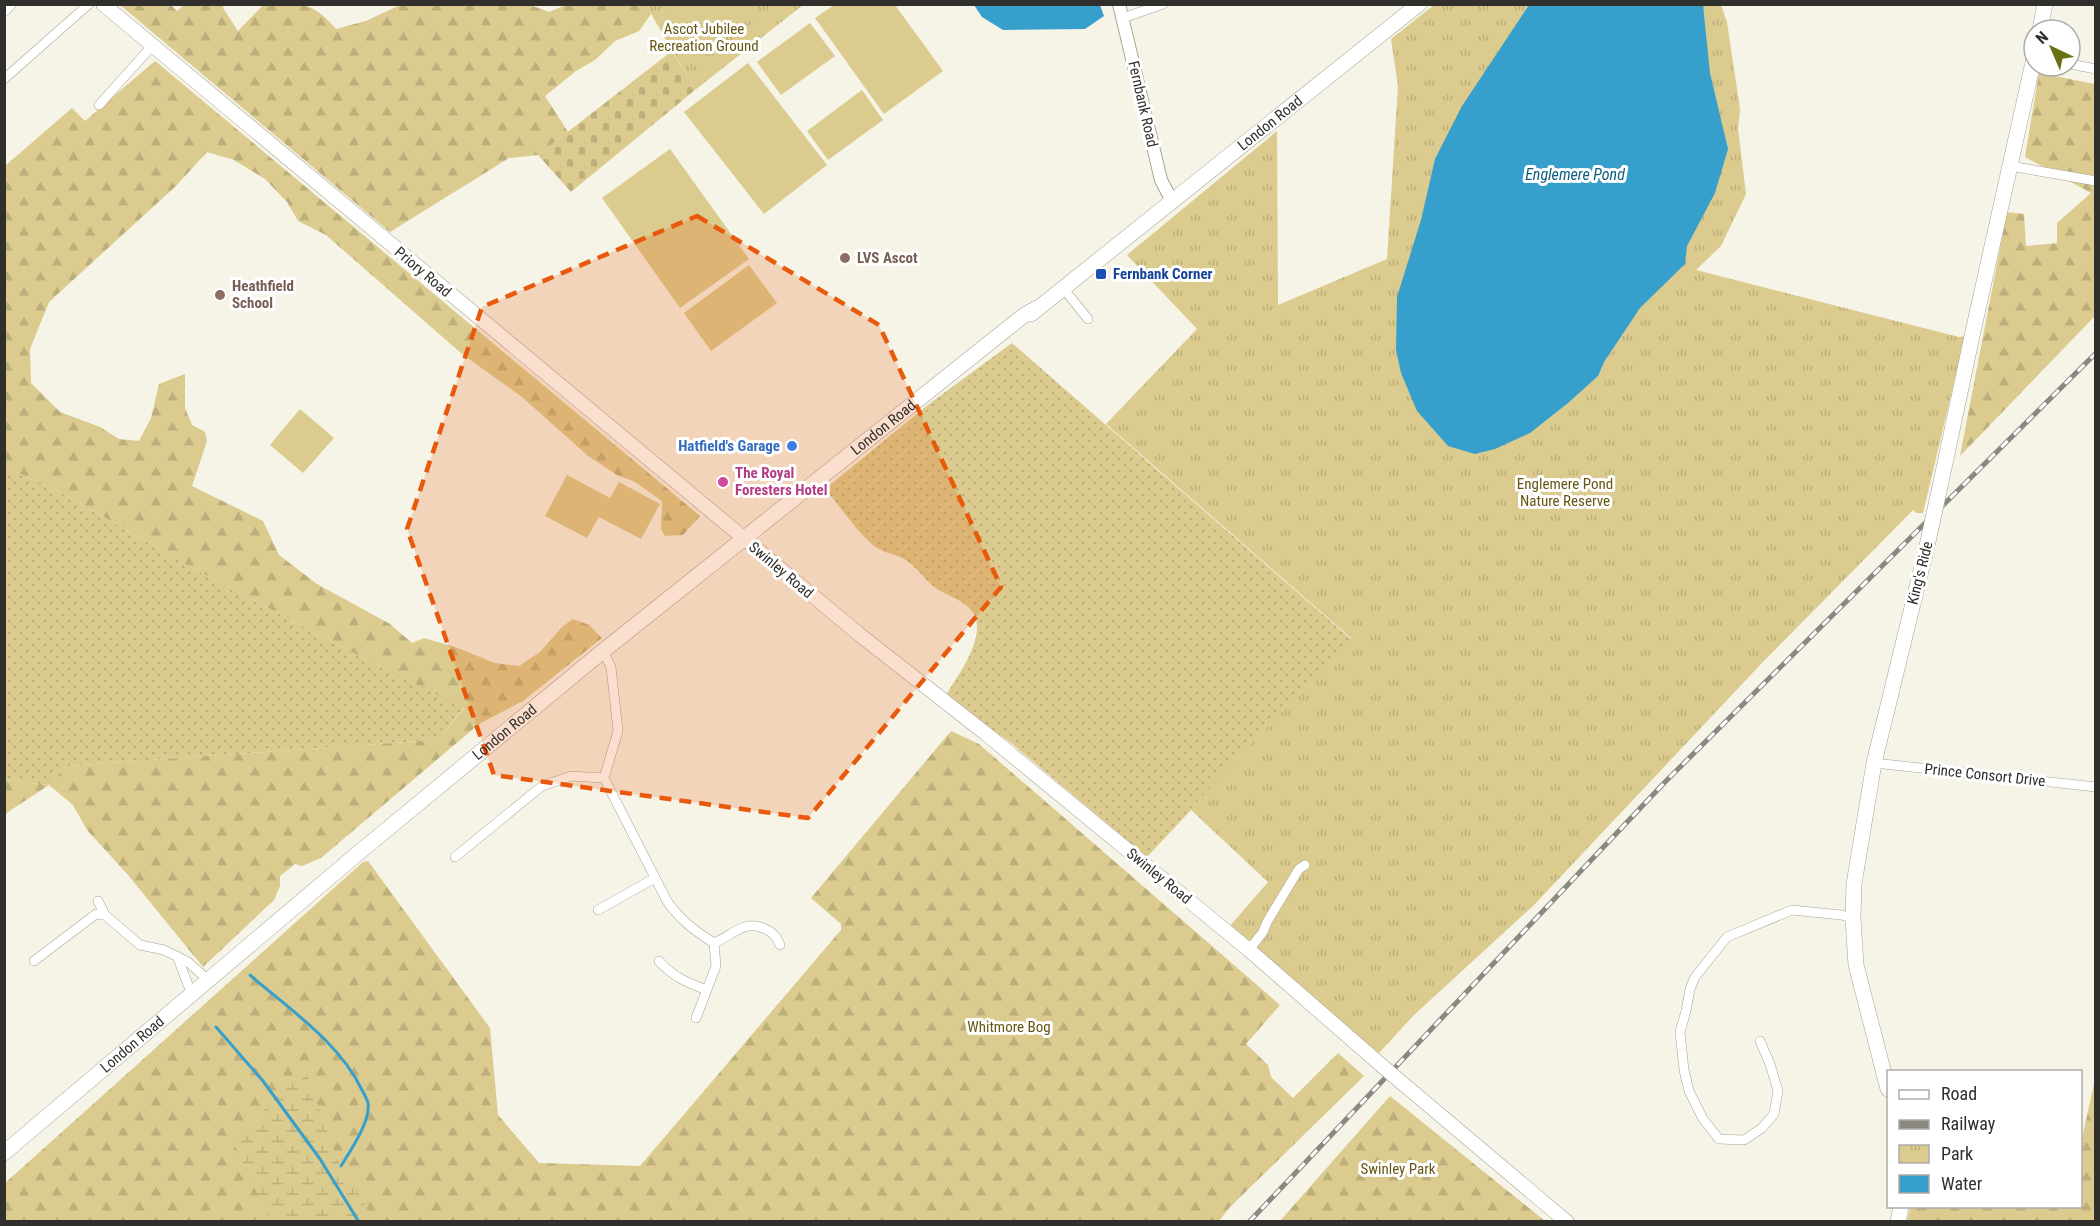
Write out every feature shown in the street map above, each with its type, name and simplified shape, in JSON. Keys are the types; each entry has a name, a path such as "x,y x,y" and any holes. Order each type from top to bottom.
{"main road":[{"name":"Priory Road","path":"103,4 744,539"},
{"name":"London Road","path":"4,1153 356,855 603,651 1419,4"},
{"name":"King's Ride","path":"1887,1085 1856,965 1852,918 1854,884 1874,763 1927,546 2030,78"},
{"name":"Swinley Road","path":"744,539 1249,950 1381,1065 1567,1221"}],"street":[{"path":"4,12 12,4"},
{"path":"4,79 89,4"},
{"name":"Fernbank Road","path":"1119,4 1161,180 1172,201"},
{"path":"1123,18 1163,4"},
{"path":"99,105 152,46"},
{"path":"2010,166 2096,181"},
{"path":"1063,288 1088,320"},
{"path":"603,651 611,667 618,731 604,778 675,914 714,943"},
{"name":"Prince Consort Drive","path":"1874,763 2096,787"},
{"path":"455,857 542,786 571,776 604,778"},
{"path":"1249,950 1263,932 1299,869 1305,865"},
{"path":"598,910 655,878"},
{"path":"98,901 105,915 140,945 164,950 177,956 188,962 209,981"},
{"path":"1760,1041 1778,1091 1774,1114 1762,1128 1744,1140 1719,1139 1702,1119 1689,1091 1684,1070 1680,1032 1695,977 1727,937 1792,910 1852,918"},
{"path":"34,961 96,914 105,915"},
{"path":"714,943 739,929 754,925 775,934 780,945"},
{"path":"696,1018 716,966 714,943"},
{"path":"177,956 192,995"},
{"path":"659,961 681,980 707,990"}],"highlighted area":[{"path":"697,216 879,325 1001,587 808,818 494,775 407,529 482,307"}],"green space":[{"path":"264,4 296,4 312,8 336,29 366,21 400,5 530,5 549,12 566,5 646,4 651,14 639,31 615,41 595,60 576,71 545,96 568,132 538,155 509,158 390,232 120,5 171,5 177,11 184,5 224,5 223,8 238,31"},
{"name":"Ascot Jubilee Recreation Ground","path":"646,5 803,5 695,90"},
{"path":"662,5 753,5 759,13 694,55"},
{"path":"834,5 895,5 943,71 884,114 815,18"},
{"name":"Englemere Pond Nature Reserve","path":"1434,5 1721,5 1727,22 1740,109 1738,129 1746,194 1721,246 1696,270 1959,337 1965,336 1923,513 1916,513 1913,510 1761,664 1534,905 1413,1016 1379,1053 1230,926 1268,882 1190,809 1351,638 1106,424 1197,329 1127,255 1277,131 1278,305 1387,259 1398,86 1391,39"},
{"path":"810,23 835,56 781,95 757,62"},
{"path":"672,51 695,90 571,192 538,155"},
{"path":"155,61 700,516 683,535 665,536 661,529 662,501 635,482 617,475 588,456 522,397 462,354 326,235 298,221 287,202 265,179 234,160 207,152 176,186 49,302 30,349 31,383 60,412 100,427 119,439 139,441 151,418 159,384 185,374 185,408 192,425 205,432 207,441 192,486 263,521 279,555 317,584 390,624 412,643 424,638 455,647 495,663 519,666 540,652 562,627 573,619 589,625 602,638 523,701 479,724 321,858 302,866 295,864 280,876 280,886 274,900 203,967 128,875 87,830 73,805 49,785 66,766 419,741 442,736 464,708 334,643 187,565 64,494 5,467 5,166 72,108 85,121"},
{"path":"748,63 827,165 764,214 684,112"},
{"path":"2038,78 2064,78 2095,84 2095,316 1960,456 2007,212 2024,214 2026,246 2057,243 2057,223 2091,193 2025,157"},
{"path":"862,90 883,120 828,160 807,131"},
{"path":"670,149 749,259 680,308 602,198"},
{"path":"749,265 777,303 711,351 684,313"},
{"path":"1012,343 1351,639 1147,857 1011,743 945,697 974,645 977,627 974,614 966,605 938,590 906,560 881,550 867,540 825,489 929,404"},
{"path":"300,409 334,438 303,473 270,445"},
{"path":"5,467 64,494 187,565 334,643 464,707 442,736 419,741 66,766 49,785 5,780"},
{"path":"567,475 610,498 619,482 660,504 641,539 599,517 587,538 545,516"},
{"name":"Whitmore Bog","path":"951,731 979,744 1280,1005 1246,1044 1268,1065 1271,1077 1293,1098 1338,1053 1364,1076 1229,1208 1219,1221 5,1222 4,1184 363,862 368,861 490,1028 498,1115 539,1163 640,1166 841,930 841,924 811,898"},
{"path":"5,780 49,785 5,814"},
{"path":"306,1072 337,1159 374,1221 270,1221 235,1146 272,1101"},
{"path":"2095,1079 2095,1221 1907,1221 1910,1208 2082,1208 2082,1138"},
{"name":"Swinley Park","path":"1390,1096 1545,1221 1280,1221"}],"water":[{"path":"974,5 1100,5 1104,16 1085,29 1003,30 982,17"},
{"name":"Englemere Pond","path":"1529,5 1703,5 1710,73 1728,149 1715,193 1687,246 1685,264 1640,308 1604,362 1598,376 1530,433 1495,449 1475,454 1448,446 1417,411 1401,373 1396,350 1397,297 1421,220 1435,159 1462,106"}],"waterway":[{"path":"250,975 327,1041 352,1073 366,1098 368,1110 363,1127 341,1166"},
{"path":"216,1027 263,1081 320,1159 359,1222"}],"railway":[{"path":"1249,1222 1665,782 2096,353"}],"place":[{"name":"LVS Ascot","path":"845,258"},
{"name":"Fernbank Corner","path":"1101,274"},
{"name":"Heathfield School","path":"220,295"},
{"name":"Hatfield's Garage","path":"792,446"},
{"name":"The Royal Foresters Hotel","path":"723,482"}]}
